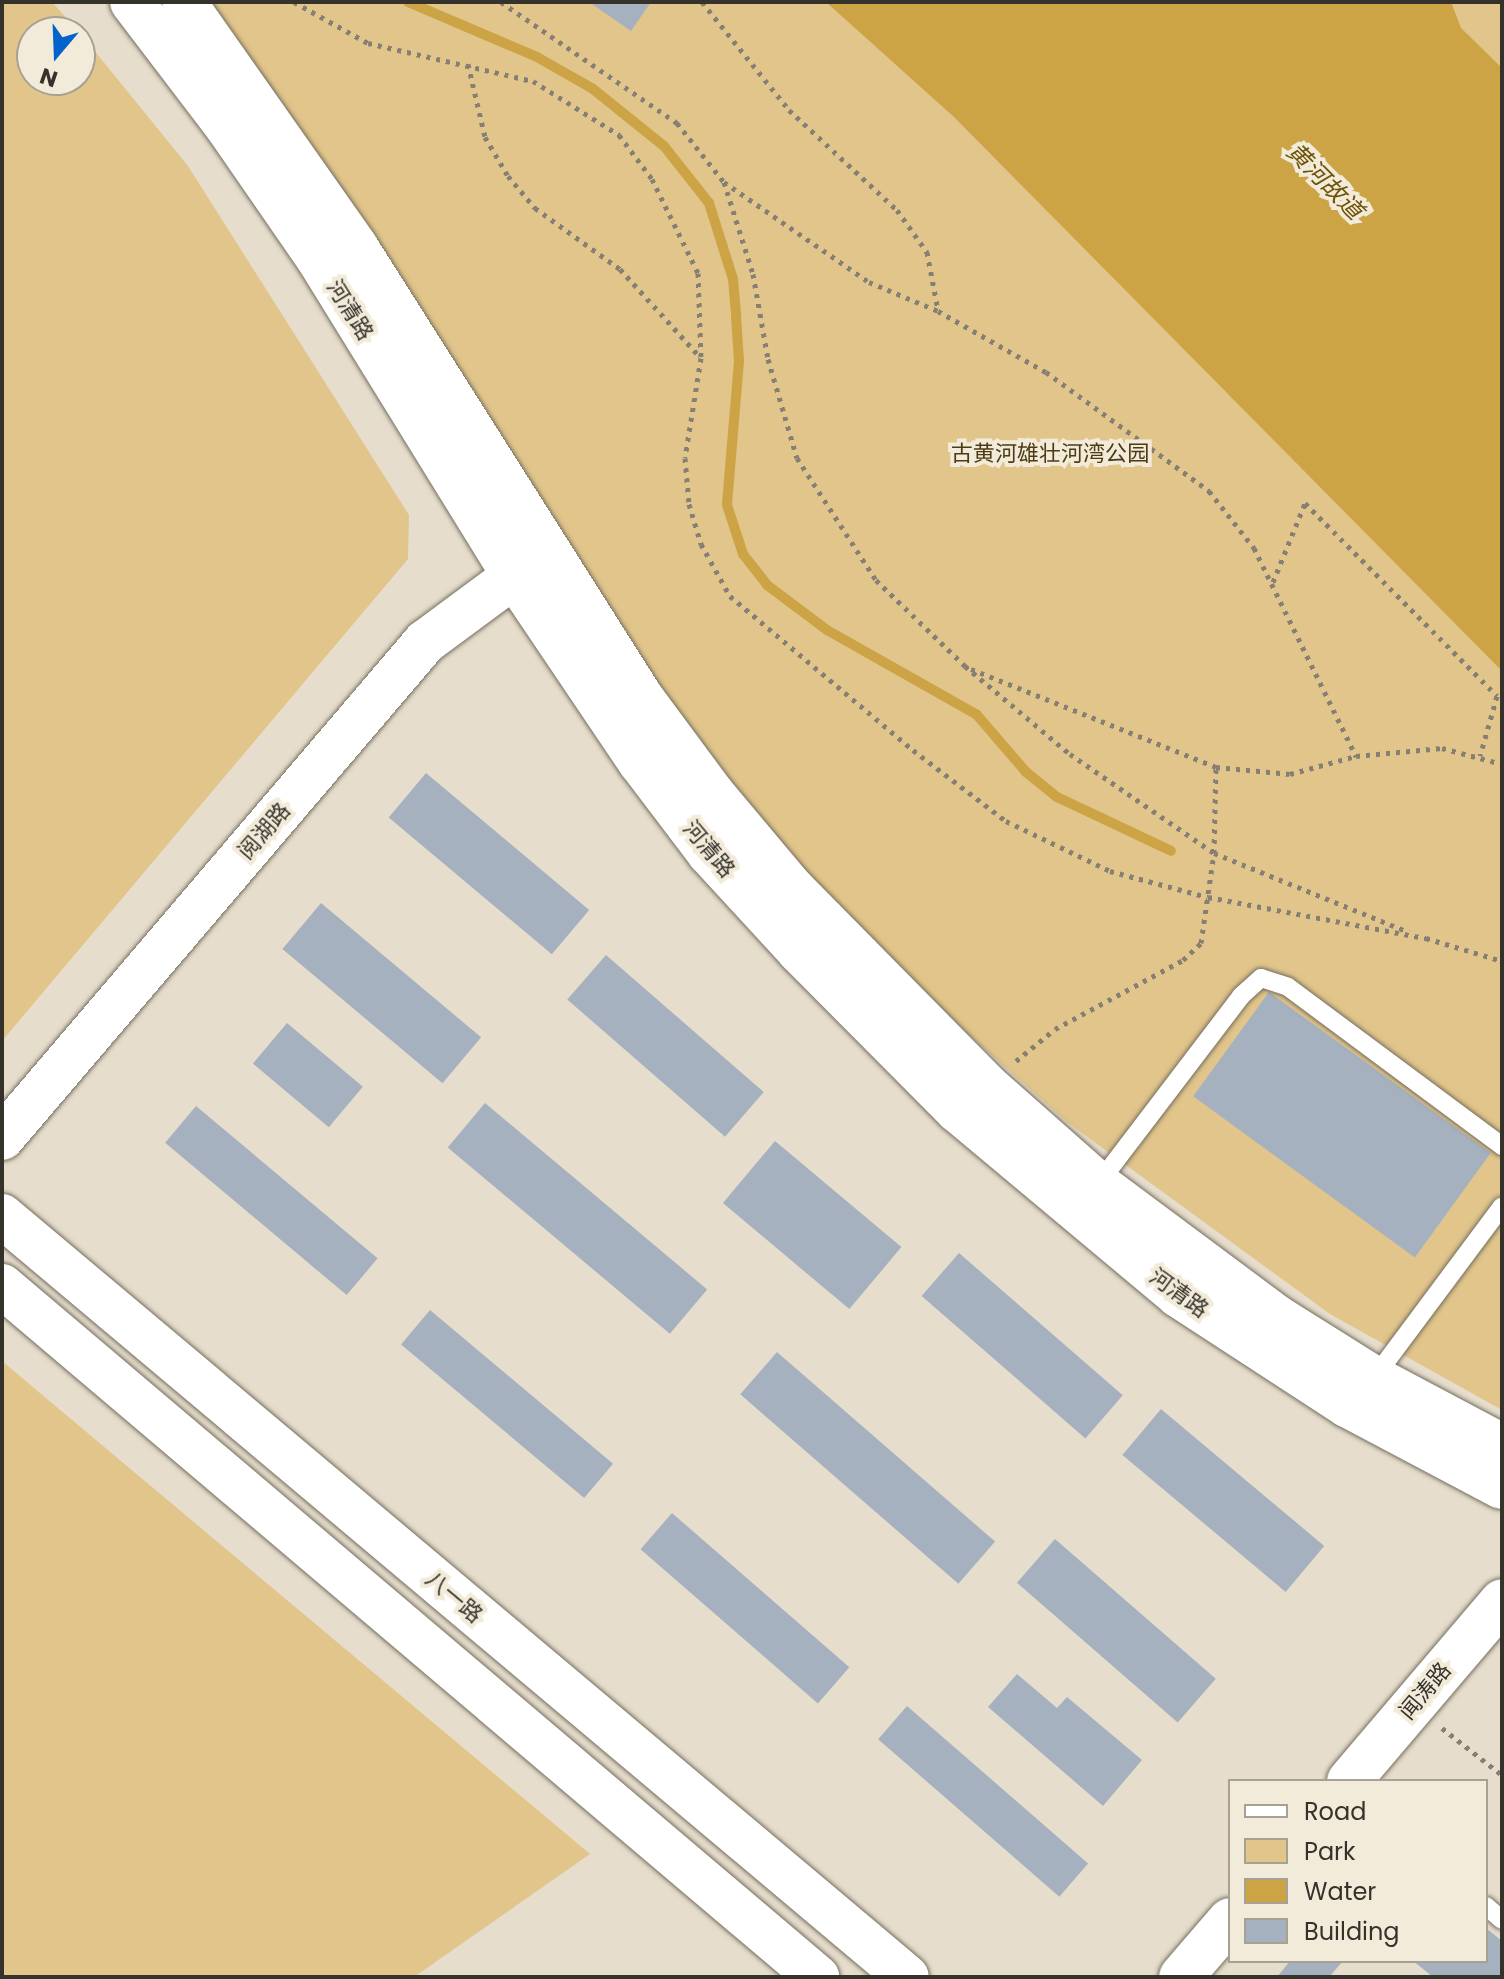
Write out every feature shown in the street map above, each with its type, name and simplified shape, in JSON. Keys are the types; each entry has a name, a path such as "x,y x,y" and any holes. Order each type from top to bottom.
{"street":[{"name":"河清路","path":"132,2 319,260 531,562 641,697 712,793 791,887 986,1085 1098,1184 1275,1316 1374,1378 1502,1446"},
{"name":"河清路","path":"184,2 356,247 640,762 709,853 957,1110 1178,1295 1347,1405 1502,1487"},
{"name":"阅湖路","path":"2,1138 425,642 531,562"},
{"name":"八一路","path":"2,1216 907,1977"},
{"path":"2,1286 817,1977"},
{"name":"闻涛路","path":"1351,1779 1502,1601"},
{"path":"1181,1977 1228,1922"}],"lane":[{"path":"1098,1184 1241,996 1261,978 1288,987 1502,1146"},
{"path":"1374,1378 1502,1206"}],"path":[{"path":"294,2 368,43 533,81 619,135 652,179 698,273 701,358 685,458 689,504 701,544 730,596 1006,821 1110,871 1208,897 1422,937"},
{"path":"501,2 677,123 724,182 869,282 938,311 1046,372 1209,491 1254,548 1273,582 1356,756"},
{"path":"702,2 789,110 897,210 927,252 938,311"},
{"path":"468,64 485,137 508,176 535,208 620,269 701,358"},
{"path":"724,182 753,274 768,359 797,458 876,580 965,666 1070,754 1214,853 1422,937 1502,961"},
{"path":"1273,582 1305,503 1497,696 1480,756"},
{"path":"965,666 1216,767 1290,774 1356,756 1442,748 1502,764"},
{"path":"986,1085 1055,1029 1183,960 1201,943 1214,853 1216,767"},
{"path":"1413,1705 1502,1775"}],"green space":[{"path":"2,2 52,2 65,16 16,16 16,96 96,96 96,53 188,166 409,515 408,559 2,1041"},
{"name":"古黄河雄壮河湾公园","path":"204,2 1502,2 1502,1410 1330,1314 1067,1122 841,921 630,652"},
{"path":"2,1361 590,1854 414,1977 2,1977"}],"water":[{"name":"黄河故道","path":"826,2 1451,2 1461,28 1502,68 1502,671 954,117"}],"building":[{"path":"589,2 651,2 631,31"},
{"path":"426,773 589,910 552,954 389,817"},
{"path":"321,903 481,1037 443,1083 282,949"},
{"path":"606,955 764,1092 725,1137 567,1000"},
{"path":"1269,992 1491,1153 1415,1257 1193,1096"},
{"path":"287,1023 363,1087 329,1127 253,1064"},
{"path":"485,1103 707,1289 670,1334 448,1147"},
{"path":"196,1106 378,1258 347,1295 165,1143"},
{"path":"775,1141 901,1247 849,1309 723,1203"},
{"path":"959,1253 1123,1395 1085,1438 922,1296"},
{"path":"430,1310 613,1464 584,1498 401,1344"},
{"path":"777,1352 995,1542 958,1584 740,1394"},
{"path":"1161,1409 1324,1546 1286,1592 1122,1455"},
{"path":"672,1513 849,1667 818,1703 641,1549"},
{"path":"1055,1539 1216,1679 1178,1723 1017,1583"},
{"path":"1017,1674 1057,1708 1067,1697 1142,1760 1103,1806 988,1707"},
{"path":"907,1706 1088,1863 1059,1897 878,1739"},
{"path":"1488,1930 1502,1941 1502,1977 1433,1977 1416,1963 1488,1963"},
{"path":"1288,1963 1341,1963 1329,1977 1277,1977"}],"waterway":[{"path":"408,2 537,57 593,89 664,146 709,203 733,279 739,361 727,505 743,554 767,585 827,630 977,715 1026,772 1057,797 1171,851"}]}
